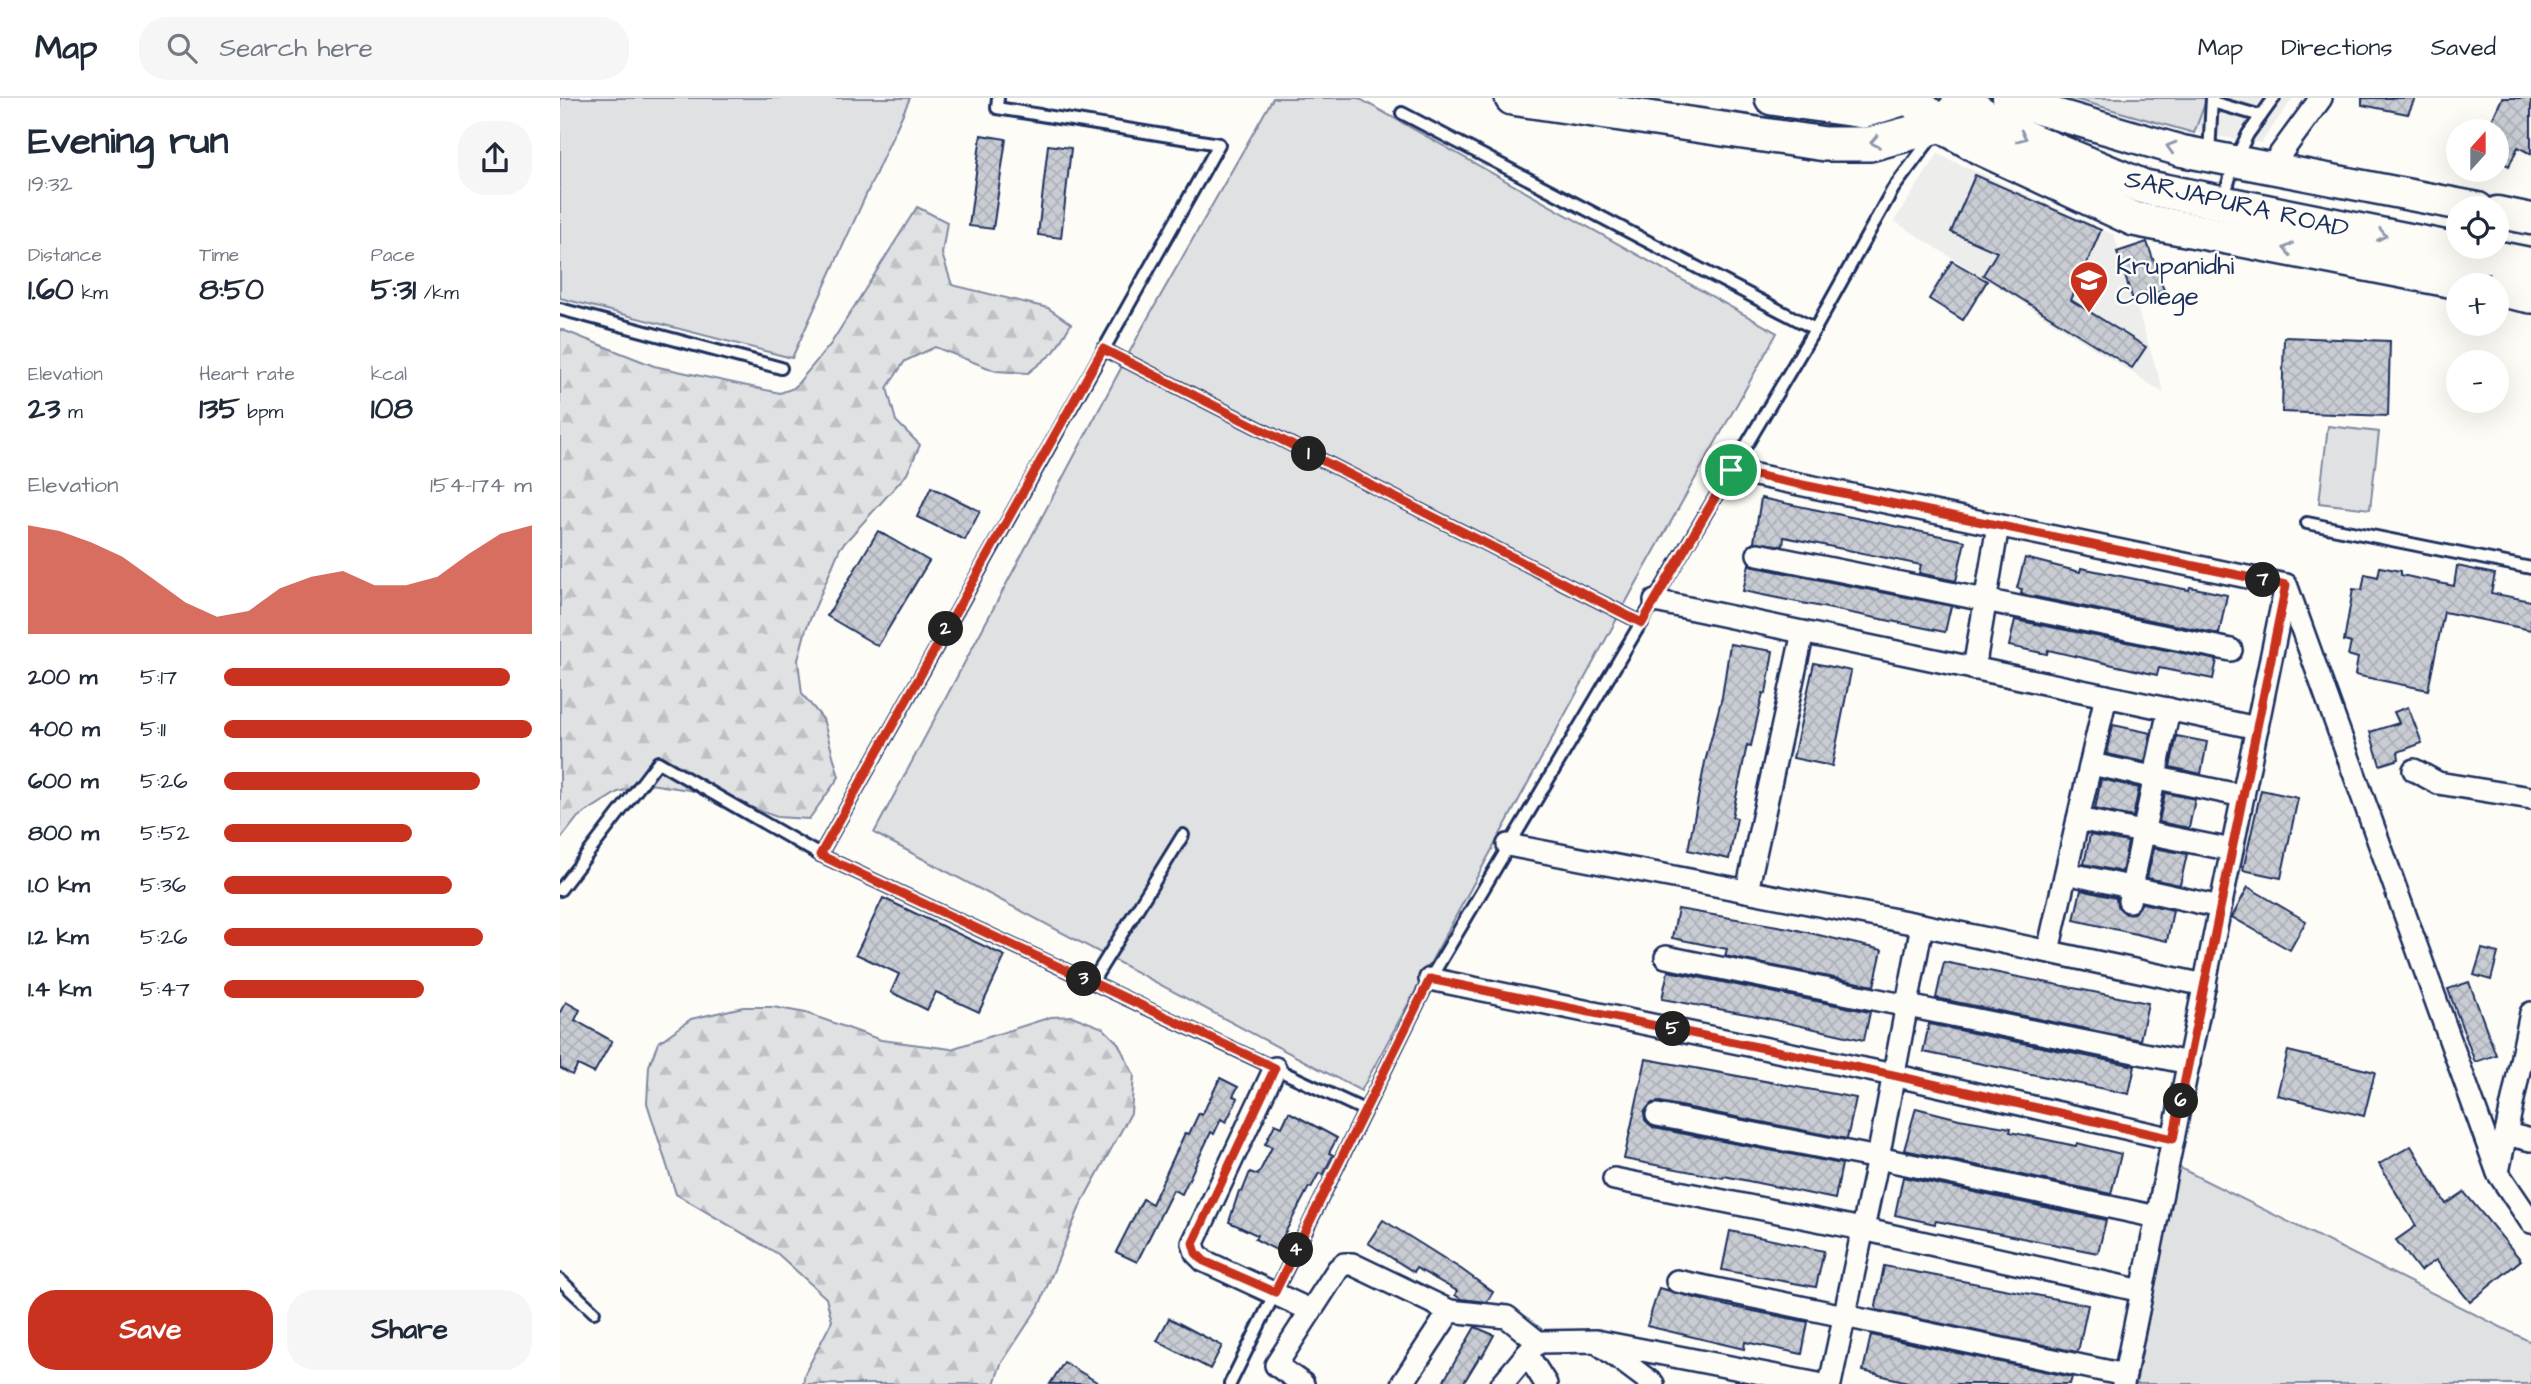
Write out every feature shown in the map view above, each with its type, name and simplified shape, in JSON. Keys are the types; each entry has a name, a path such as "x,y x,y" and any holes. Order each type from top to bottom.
{"main road":[{"path":"1512,98 1825,144 1870,144 1954,108"},
{"path":"1772,98 1863,111 1905,98"},
{"name":"SARJAPURA ROAD","path":"1910,98 1954,108 2144,187 2531,265"},
{"name":"SARJAPURA ROAD","path":"1954,108 1981,148 2134,219 2446,279"},
{"path":"2509,291 2531,296"}],"street":[{"name":"SARJAPURA ROAD","path":"2008,98 2169,147 2446,202"},
{"path":"2270,168 2321,98"},
{"path":"2509,214 2531,219"},
{"path":"1731,470 2286,585"},
{"path":"1973,669 1998,525"},
{"path":"1758,555 2231,650"},
{"path":"1677,1281 2124,1380 2286,585"},
{"path":"2286,585 2498,1173 2531,1222"},
{"path":"1655,601 2257,728"},
{"path":"1747,891 1803,632"},
{"path":"2048,951 2106,696"},
{"path":"2131,895 2169,709"},
{"path":"2091,764 2243,796"},
{"path":"2414,770 2438,783 2531,798"},
{"path":"2078,819 2232,850"},
{"path":"1508,845 1922,925 2204,985"},
{"path":"2066,873 2131,895 2220,908"},
{"path":"1830,1384 1878,1158 1922,925"},
{"path":"1666,957 2189,1063"},
{"path":"1430,979 1893,1075 2173,1139"},
{"path":"2498,1173 2527,1057 2531,1013"},
{"path":"1275,1068 1193,1243 1196,1253 1204,1261 1310,1310"},
{"path":"1657,1115 2157,1217"},
{"path":"2506,1134 2531,1140"},
{"path":"1614,1178 2142,1291"},
{"path":"1303,1384 1276,1366 1310,1310 1344,1264 1352,1264 1450,1311 1507,1317 1532,1348 1546,1384"},
{"path":"1402,1384 1450,1311"},
{"path":"1595,1341 1653,1384"},
{"path":"1502,1384 1532,1348 1595,1341 1818,1384"}],"lane":[{"path":"820,855 1219,144 997,108 998,98"},
{"path":"2222,158 2248,134 2274,98"},
{"path":"2222,203 2222,158 2212,100 2261,116"},
{"path":"1230,1384 1430,979 1815,329 1893,189 1954,108"},
{"path":"1402,113 1815,329"},
{"path":"560,309 781,368"},
{"path":"1103,349 1642,623"},
{"path":"2307,523 2531,568"},
{"path":"560,890 658,762 820,855 1364,1110"},
{"path":"1092,982 1183,835"},
{"path":"560,1280 594,1312"}],"shaded area":[{"path":"2071,98 2293,98 2261,143 2194,133"},
{"name":"Krupanidhi College","path":"1938,154 2114,235 2164,393 1894,221"}],"green space":[{"path":"560,98 910,98 792,358 560,298"},
{"path":"1273,98 1358,98 1777,333 1632,591 1361,1091 874,833 1145,323"},
{"path":"2071,98 2207,98 2194,133"},
{"path":"917,207 947,222 942,254 952,285 1048,308 1071,324 1054,352 1028,373 996,371 935,347 905,361 887,388 896,421 920,445 907,474 840,548 806,629 798,660 802,694 823,719 839,777 809,819 777,817 715,794 650,784 618,792 578,817 560,840 560,329 654,366 780,393 794,388 830,345"},
{"path":"2328,426 2379,432 2370,509 2319,503"},
{"path":"743,1007 773,1007 806,1013 881,1040 951,1049 1051,1017 1072,1016 1103,1028 1118,1043 1134,1075 1131,1113 1081,1204 1039,1306 1001,1364 994,1384 803,1384 805,1373 832,1321 826,1298 778,1254 676,1194 647,1103 649,1066 658,1043 691,1019"},
{"path":"2178,1167 2531,1342 2531,1384 2136,1384"}],"building":[{"path":"2362,98 2415,98 2408,114 2362,105"},
{"path":"2502,98 2531,98 2531,154 2518,147 2510,164 2510,119 2492,119"},
{"path":"981,135 1006,139 993,229 969,226"},
{"path":"1048,145 1071,148 1061,238 1038,235"},
{"path":"1975,175 2101,230 2071,300 2146,347 2132,368 1983,275 1997,252 1951,232"},
{"path":"2147,242 2164,290 2133,300 2117,252"},
{"path":"1952,261 1987,281 1963,320 1929,299"},
{"path":"2284,337 2390,341 2388,416 2282,412"},
{"path":"931,487 980,511 965,540 917,517"},
{"path":"1761,498 1965,541 1956,581 1919,573 1921,565 1784,537 1783,546 1754,542"},
{"path":"878,531 929,561 878,646 827,616"},
{"path":"2025,558 2080,572 2081,568 2227,595 2219,634 2021,594 2022,589 2017,588"},
{"path":"1749,564 1951,606 1945,632 1743,591"},
{"path":"2457,566 2495,574 2491,593 2531,601 2531,630 2444,612 2428,690 2355,675 2358,658 2348,655 2351,643 2344,641 2353,589 2362,590 2365,574 2378,577 2380,567 2401,571 2401,575 2454,586"},
{"path":"2015,620 2217,660 2213,679 2159,668 2157,675 2048,650 2047,654 2009,646"},
{"path":"1730,644 1773,651 1766,694 1763,693 1751,746 1747,745 1732,817 1737,818 1729,859 1688,850 1705,762 1722,697"},
{"path":"1814,663 1851,671 1832,766 1793,758"},
{"path":"2408,707 2422,743 2398,752 2399,759 2380,765 2370,732 2399,723 2394,712"},
{"path":"2113,725 2151,733 2145,762 2107,754"},
{"path":"2177,736 2207,742 2201,774 2170,767"},
{"path":"2101,779 2139,788 2133,817 2095,809"},
{"path":"2261,790 2298,798 2281,878 2243,870"},
{"path":"2165,793 2195,799 2189,828 2159,822"},
{"path":"2090,835 2128,842 2122,872 2084,864"},
{"path":"2154,848 2187,854 2180,885 2147,878"},
{"path":"2248,887 2306,921 2290,950 2232,917"},
{"path":"2081,890 2116,898 2117,906 2126,914 2134,913 2142,903 2173,910 2167,941 2074,920"},
{"path":"883,898 1005,956 979,1012 936,992 927,1010 891,992 899,974 856,954"},
{"path":"1678,909 1789,928 1882,950 1874,986 1725,956 1727,949 1672,938"},
{"path":"2482,949 2498,953 2491,980 2474,975"},
{"path":"1944,962 2148,1003 2140,1040 1936,998"},
{"path":"1668,971 1870,1012 1864,1040 1752,1015 1662,999"},
{"path":"2469,982 2496,1055 2475,1062 2448,989"},
{"path":"566,1002 580,1010 575,1020 612,1041 594,1073 578,1065 572,1075 560,1068 560,1012"},
{"path":"1929,1024 2135,1066 2129,1094 1923,1052"},
{"path":"2288,1051 2375,1072 2364,1116 2277,1095"},
{"path":"1646,1059 1856,1098 1847,1139 1660,1102 1652,1103 1644,1112 1645,1120 1654,1128 1842,1164 1835,1199 1624,1159"},
{"path":"1220,1078 1238,1087 1233,1096 1238,1098 1226,1122 1221,1119 1214,1134 1211,1132 1182,1194 1173,1190 1137,1262 1116,1252 1143,1199 1152,1204 1185,1133 1189,1134 1199,1113 1202,1115"},
{"path":"1916,1108 2011,1128 2010,1132 2076,1146 2077,1143 2121,1154 2111,1194 1904,1150"},
{"path":"1289,1112 1337,1138 1329,1153 1333,1155 1323,1175 1319,1173 1311,1188 1309,1187 1276,1250 1255,1239 1257,1235 1229,1222 1239,1191 1242,1192 1250,1172 1258,1175 1272,1147 1265,1144 1275,1124 1282,1127"},
{"path":"2411,1146 2446,1204 2464,1192 2521,1260 2470,1302 2436,1260 2420,1271 2396,1240 2416,1226 2379,1164"},
{"path":"1903,1177 2106,1220 2098,1253 1895,1215"},
{"path":"1383,1220 1493,1292 1487,1302 1461,1299 1455,1295 1457,1291 1416,1268 1414,1272 1368,1243"},
{"path":"1730,1231 1824,1251 1816,1287 1722,1270"},
{"path":"1884,1266 2088,1305 2077,1352 1877,1310"},
{"path":"1659,1288 1713,1303 1808,1322 1802,1354 1745,1342 1744,1349 1647,1326"},
{"path":"1169,1318 1222,1346 1210,1369 1157,1341"},
{"path":"1475,1327 1494,1335 1482,1357 1480,1356 1463,1384 1442,1384"},
{"path":"1871,1335 2072,1377 2070,1384 1916,1384 1863,1371"},
{"path":"1064,1362 1100,1384 1050,1384"}],"place":[{"name":"Krupanidhi College","path":"2089,314"}],"route":[{"path":"1103,349 1642,623 1731,470 2286,585 2173,1139 1893,1075 1430,979 1275,1292 1204,1261 1196,1253 1193,1243 1275,1068 820,855 1103,349"}]}
